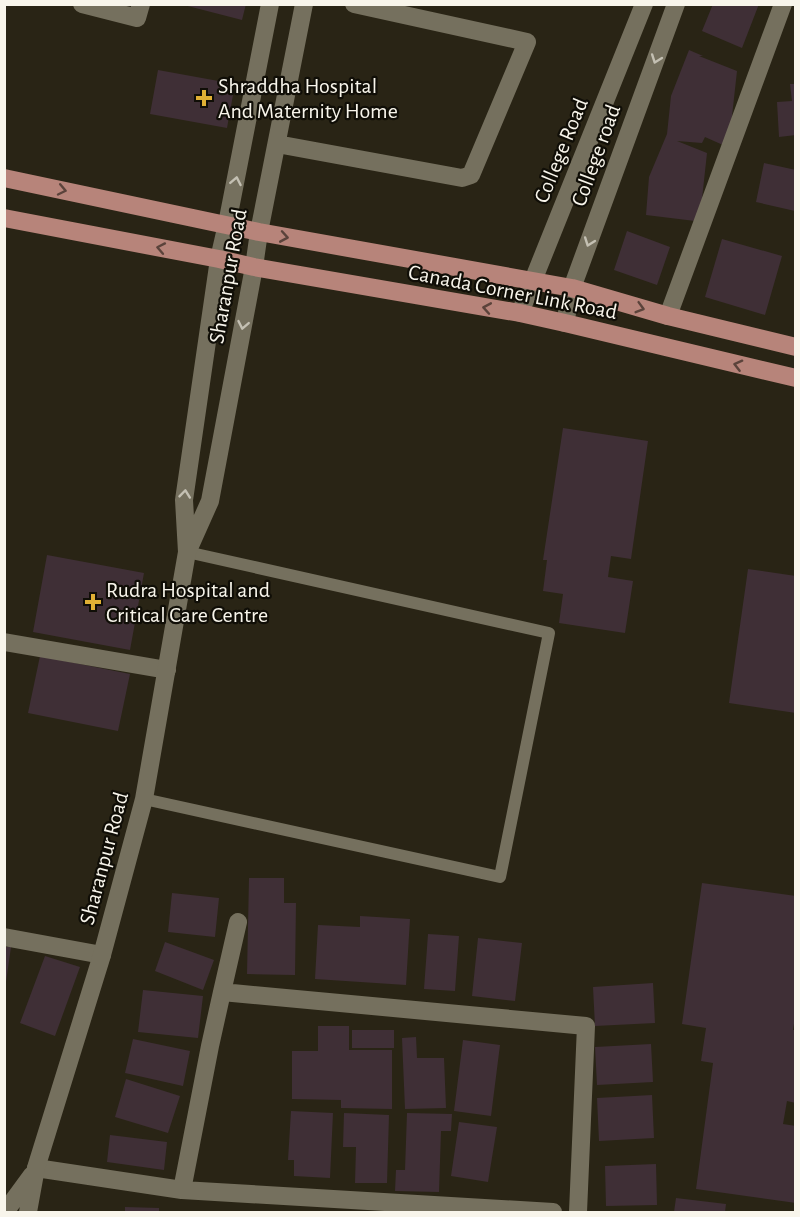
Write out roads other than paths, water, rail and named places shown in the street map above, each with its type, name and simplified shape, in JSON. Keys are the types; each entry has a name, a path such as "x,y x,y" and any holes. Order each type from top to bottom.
{"main road":[{"name":"Canada Corner Link Road","path":"4,178 259,232 572,288 668,316 795,347"},
{"name":"Canada Corner Link Road","path":"4,218 254,267 565,323 795,378"}],"street":[{"path":"82,4 137,18 141,4"},
{"name":"Sharanpur Road","path":"28,1212 36,1168 102,955 144,799 187,552 184,500 219,259 270,4"},
{"name":"Sharanpur Road","path":"187,552 210,501 259,232 304,4"},
{"path":"277,144 462,178 471,175 526,42 354,4"},
{"name":"College Road","path":"520,314 644,4"},
{"name":"College road","path":"565,323 572,288 676,4"},
{"path":"668,316 783,4"},
{"path":"4,642 167,670"},
{"path":"182,1190 210,1046 238,922"},
{"path":"4,937 102,955"},
{"path":"222,992 586,1026 578,1212"},
{"path":"36,1168 182,1190 553,1212"},
{"name":"Sharanpur Road","path":"5,1212 36,1168"}],"lane":[{"path":"144,799 500,877 549,633 187,552"}],"place":[{"name":"Shraddha Hospital And Maternity Home","path":"204,98"},
{"name":"Rudra Hospital and Critical Care Centre","path":"93,602"}]}
